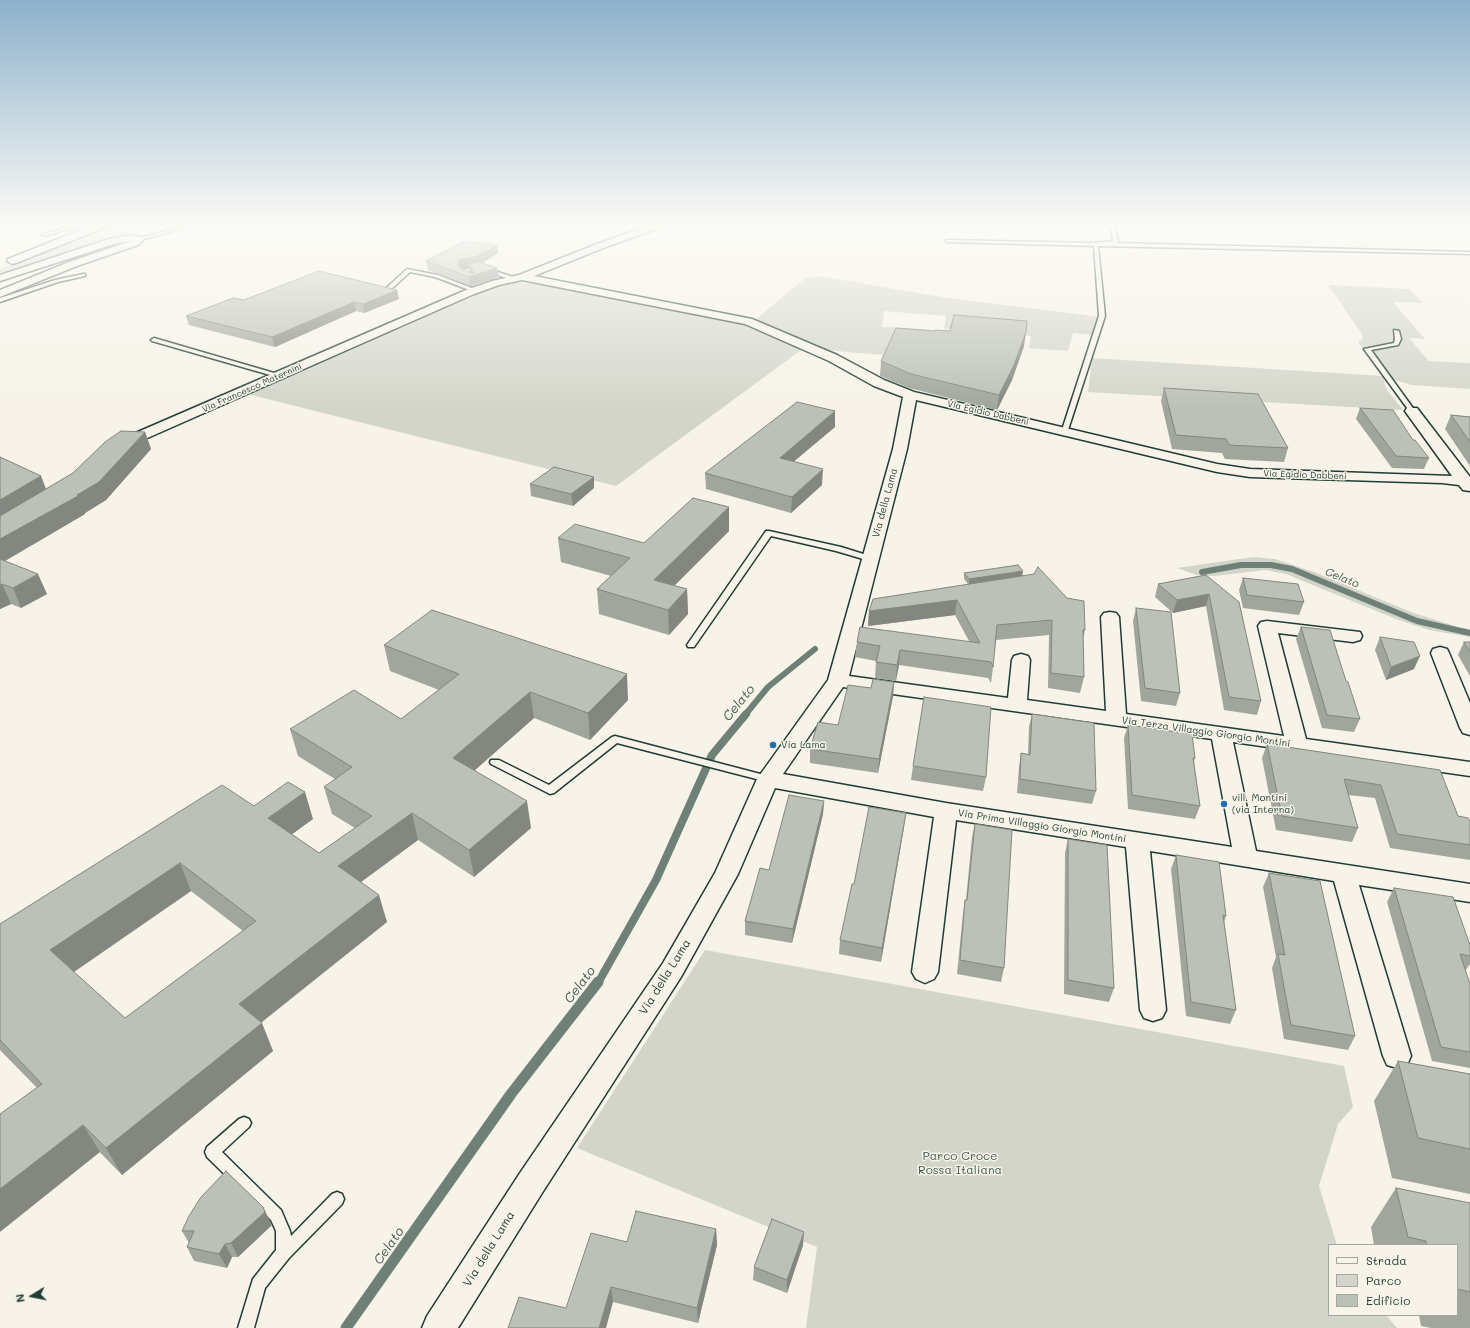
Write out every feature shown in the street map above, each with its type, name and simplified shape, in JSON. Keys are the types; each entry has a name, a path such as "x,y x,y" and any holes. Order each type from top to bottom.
{"street":[{"path":"0,294 22,285"},
{"name":"Via Francesco Maternini","path":"112,450 121,444 279,376 473,285"},
{"name":"Via Egidio Dabbeni","path":"555,285 748,321 833,358 879,383 910,395 1065,430 1217,468 1250,473 1442,479 1468,485"},
{"name":"Via della Lama","path":"439,1328 531,1184 672,970 726,874 768,779 838,680 864,609 870,559 900,449 910,395"},
{"path":"1412,411 1468,485"},
{"name":"Via Terza Villaggio Giorgio Montini","path":"1110,617 1116,719"},
{"name":"Via Terza Villaggio Giorgio Montini","path":"1297,745 1267,626 1353,636"},
{"path":"1440,653 1470,728"},
{"path":"1017,705 1021,660"},
{"name":"Via Terza Villaggio Giorgio Montini","path":"838,680 1470,769"},
{"path":"1221,734 1246,858"},
{"name":"Via Prima Villaggio Giorgio Montini","path":"768,779 946,811 1470,893"},
{"name":"Via Prima Villaggio Giorgio Montini","path":"925,972 946,811"},
{"name":"Via Prima Villaggio Giorgio Montini","path":"1137,841 1153,1010"},
{"path":"1344,873 1397,1056"}],"lane":[{"path":"0,300 45,285"},
{"path":"386,291 393,285"},
{"path":"1065,430 1102,316 1099,285"},
{"path":"1396,331 1398,339 1396,344 1367,350 1412,411"},
{"path":"154,340 279,376"},
{"path":"691,645 769,533 838,549 870,559"},
{"path":"495,762 550,790 616,739 768,779"},
{"path":"244,1123 212,1152 276,1215 284,1231 284,1253"},
{"path":"246,1328 258,1284 284,1253 337,1199"}],"green space":[{"path":"495,285 544,285 558,287 739,322 801,350 616,486 247,394"},
{"path":"797,285 871,285 948,298 1101,317 1093,335 1073,333 1068,351 1029,348 1031,336 944,329 946,316 884,311 882,327 927,329 924,342 890,340 883,355 825,350 754,321"},
{"path":"1328,285 1410,289 1423,303 1393,302 1425,339 1409,338 1429,361 1470,363 1470,389 1412,385 1384,377 1384,383 1388,391 1403,410 1088,392 1092,358 1384,376 1358,342 1363,338 1362,334"},
{"path":"1253,557 1275,559 1314,572 1411,612 1458,627 1470,629 1470,637 1429,630 1396,619 1286,574 1266,570 1214,576 1197,575 1177,568"},
{"name":"Parco Croce Rossa Italiana","path":"705,950 1344,1066 1353,1107 1338,1124 1319,1186 1337,1244 1328,1244 1328,1316 1387,1316 1397,1328 806,1328 817,1247 577,1148"}],"building":[{"path":"283,285 376,285 397,290 363,304 354,302 272,337 186,316 233,298 244,300"},
{"path":"954,315 1027,321 1026,332 1014,365 999,395 911,374 881,361 896,328 950,331"},
{"path":"1164,388 1258,394 1288,448 1229,445 1226,439 1176,435"},
{"path":"797,402 835,411 780,458 823,469 792,497 705,473"},
{"path":"1360,408 1393,410 1413,440 1415,440 1429,458 1396,456"},
{"path":"1451,415 1470,417 1470,442"},
{"path":"121,431 145,432 99,482 77,495 78,496 0,539 0,516 73,473 105,442"},
{"path":"0,457 41,476 0,500"},
{"path":"554,467 594,477 571,494 530,484"},
{"path":"693,498 729,507 654,580 687,589 668,610 597,589 630,558 558,538 575,524 644,543"},
{"path":"0,559 38,574 13,588 2,584 0,585"},
{"path":"1018,565 1023,571 969,579 964,573"},
{"path":"1038,567 1067,598 1084,601 1084,677 1051,673 1052,620 997,625 993,667 991,662 900,650 897,665 876,662 880,646 857,642 860,627 980,643 957,600 869,611 873,599 1034,574"},
{"path":"1206,575 1239,602 1261,701 1229,697 1209,594 1177,600 1158,584"},
{"path":"1243,578 1298,584 1304,602 1247,595"},
{"path":"1136,608 1171,612 1180,693 1145,688"},
{"path":"432,610 627,674 588,713 530,692 453,758 527,801 469,850 412,813 338,866 379,895 239,1004 262,1023 106,1148 83,1125 0,1189 0,1114 42,1084 0,1040 0,924 222,785 254,806 288,782 305,792 268,818 319,853 372,816 324,787 352,767 290,729 354,690 401,719 459,674 384,645","holes":["180,863 256,921 125,1018 50,950"]},
{"path":"1301,627 1330,630 1360,719 1327,715"},
{"path":"1380,637 1414,642 1420,656 1391,667"},
{"path":"1464,642 1470,642 1470,652"},
{"path":"873,679 894,682 879,759 810,749 818,722 838,725 848,685 871,688"},
{"path":"924,697 991,707 986,777 913,766"},
{"path":"1032,714 1094,723 1096,791 1020,779 1021,753 1030,755"},
{"path":"1128,725 1192,734 1195,758 1193,758 1200,806 1132,795"},
{"path":"1267,744 1440,770 1458,816 1468,818 1470,821 1470,845 1397,834 1381,785 1344,779 1358,828 1282,816"},
{"path":"789,795 824,801 793,929 745,921 760,868 769,870"},
{"path":"869,807 906,813 882,948 840,940 852,884 854,884"},
{"path":"975,824 1012,830 1004,968 960,960 965,900 967,900"},
{"path":"1068,839 1107,845 1114,988 1068,980"},
{"path":"1176,855 1219,862 1226,916 1223,915 1236,1010 1191,1002"},
{"path":"1269,873 1320,881 1355,1036 1291,1025 1278,954 1285,955"},
{"path":"1394,888 1453,897 1470,945 1470,956 1460,954 1470,984 1470,1052 1441,1047"},
{"path":"1398,1061 1470,1074 1470,1149 1418,1138"},
{"path":"226,1171 263,1207 265,1212 231,1243 225,1244 219,1254 187,1247 194,1231 182,1231 189,1216 201,1197"},
{"path":"1396,1188 1470,1203 1470,1292 1458,1289 1458,1244 1426,1244 1426,1241 1408,1237"},
{"path":"636,1211 716,1229 697,1308 611,1287 599,1328 508,1328 519,1297 566,1308 591,1233 627,1242"},
{"path":"772,1219 804,1232 787,1280 754,1267"}],"waterway":[{"name":"Celato","path":"1202,572 1241,565 1271,565 1292,569 1417,621 1470,633"},
{"name":"Celato","path":"745,715 768,687 815,649"},
{"name":"Celato","path":"598,983 656,880 712,755 746,714"},
{"name":"Celato","path":"346,1328 511,1094 598,982"}],"place":[{"name":"Via Lama","path":"773,745"},
{"name":"vill. Montini (via Interna)","path":"1224,804"}]}
